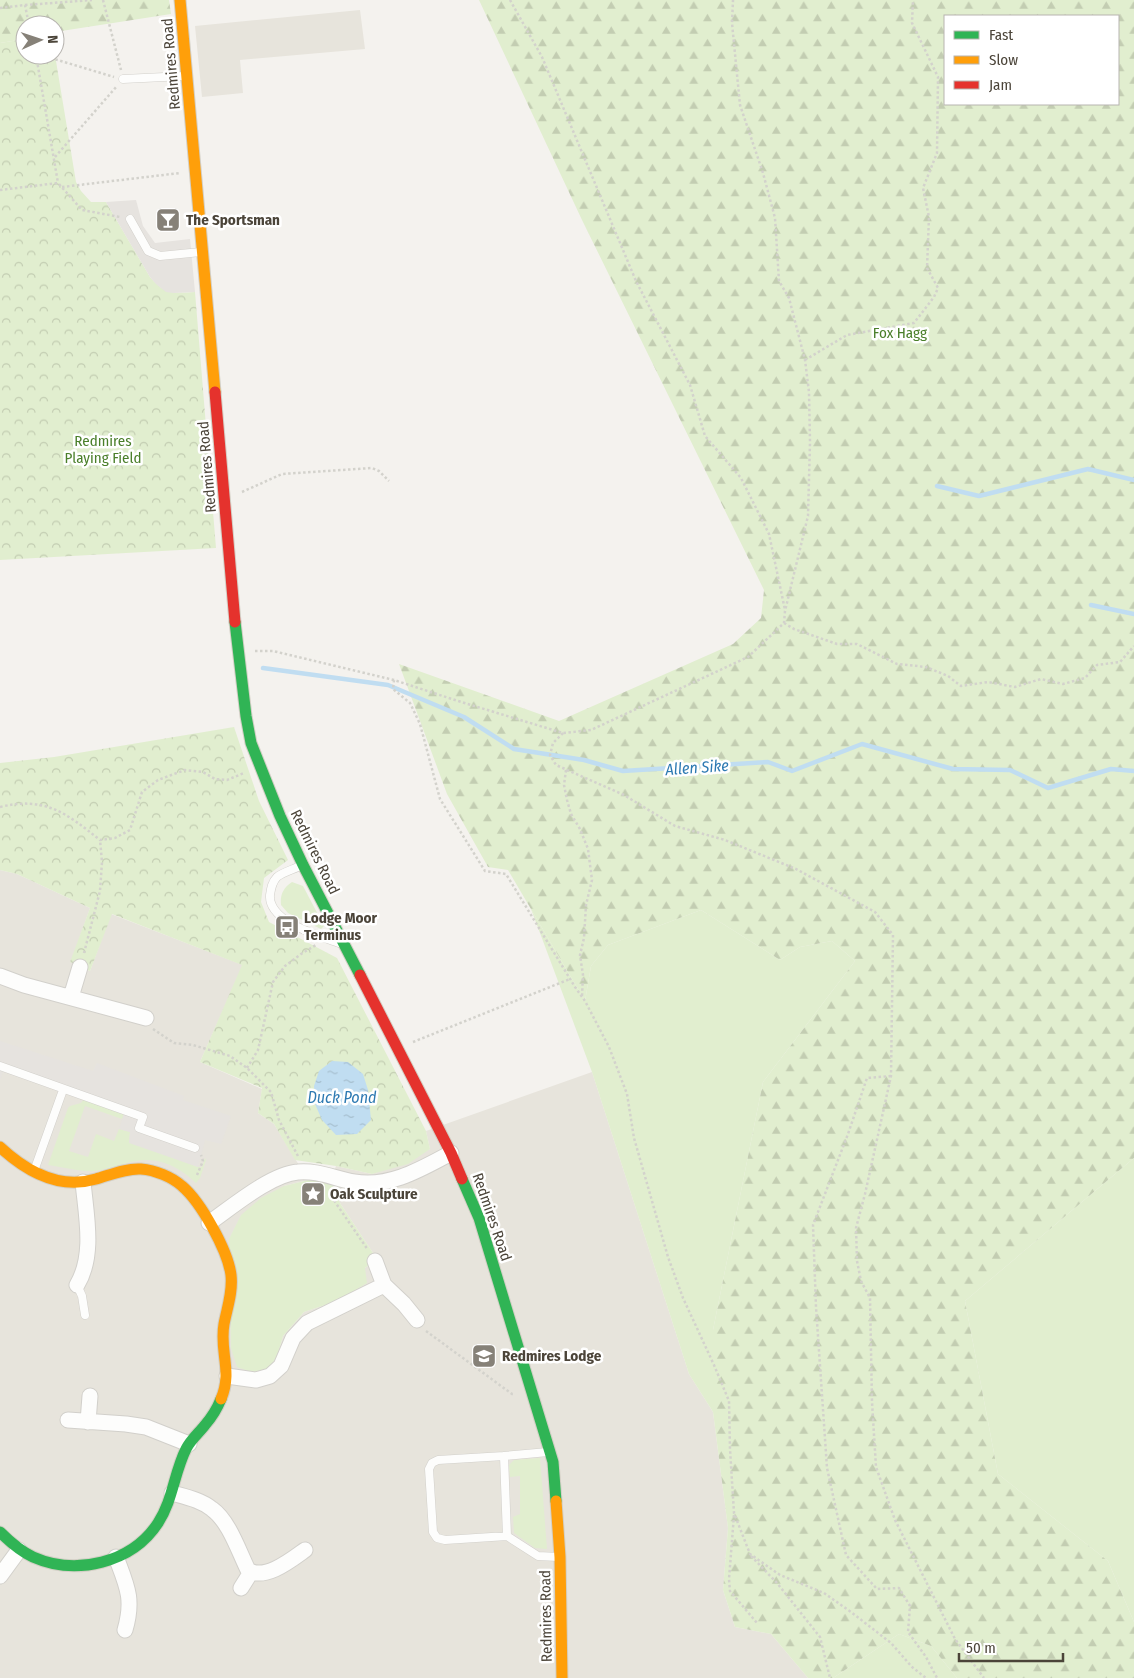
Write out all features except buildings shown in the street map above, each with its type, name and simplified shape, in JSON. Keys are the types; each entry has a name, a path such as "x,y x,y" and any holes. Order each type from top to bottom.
{"street":[{"name":"Redmires Road","path":"180,0 238,651 251,743 280,816 303,865 451,1153 479,1218 551,1452 555,1476 560,1557 562,1678"},
{"path":"71,997 80,967"},
{"path":"0,976 24,985 146,1018"},
{"path":"0,1147 15,1161 33,1173 66,1183 99,1180 136,1169 159,1173 174,1179 187,1191 209,1223 223,1248 231,1276 231,1290 222,1343 227,1376 216,1410 189,1444 166,1510 154,1530 132,1550 98,1563 79,1566 41,1561 19,1550 0,1532"},
{"path":"209,1223 271,1180 291,1173 307,1172 355,1182 375,1183 394,1180 451,1153"},
{"path":"77,1285 83,1273 88,1251 88,1227 83,1182"},
{"path":"375,1261 384,1285 404,1304 417,1320"},
{"path":"227,1376 256,1380 270,1376 281,1366 293,1338 307,1323 384,1285"},
{"path":"88,1422 90,1396"},
{"path":"68,1420 146,1427 189,1444"},
{"path":"172,1493 198,1500 213,1509 223,1521 248,1570 251,1572 260,1574 278,1568 305,1550"},
{"path":"0,1576 19,1550"},
{"path":"116,1557 128,1591 130,1603 129,1617 125,1630"},
{"path":"241,1588 251,1572"}],"lane":[{"path":"123,79 187,76"},
{"path":"130,219 148,251 160,256 203,252"},
{"path":"303,865 278,877 271,887 270,900 276,912 285,921 345,946"},
{"path":"0,1066 143,1117 139,1128 196,1148"},
{"path":"33,1173 63,1090"},
{"path":"77,1285 82,1296 85,1315"},
{"path":"551,1452 438,1460 432,1463 429,1469 433,1532 437,1538 445,1540 507,1536 538,1556 560,1557"},
{"path":"504,1456 507,1536"}],"path":[{"path":"0,8 92,0"},
{"path":"103,0 123,79"},
{"path":"510,0 542,56 636,281 690,385 705,436 741,478 769,534 785,611"},
{"path":"238,651 273,651 394,680 563,732 591,730 748,657 784,623 785,611 808,516 810,442 806,360 789,298 779,281 775,218 763,172 740,105 732,23 733,0"},
{"path":"806,360 847,335 914,323 934,297 938,288 928,268 929,217 923,188 937,153 938,77 912,23 912,0"},
{"path":"25,5 27,15"},
{"path":"65,62 123,79"},
{"path":"38,65 58,183 82,210 130,219"},
{"path":"55,158 123,79"},
{"path":"62,187 196,172"},
{"path":"0,190 58,183"},
{"path":"224,497 241,493 282,474 372,468 379,471 389,481"},
{"path":"784,623 794,629 837,644 857,644 897,664 926,667 948,676 961,686 988,682 1015,687 1041,679 1063,684 1085,678 1097,665 1120,662 1134,646"},
{"path":"394,680 393,689 410,703 416,717 440,799 485,871 506,874 582,997 609,1047 627,1094 634,1138 668,1257 683,1298 729,1401 734,1513 729,1579 730,1591 757,1623"},
{"path":"563,732 553,743 550,754 556,765 624,795 675,826 725,840 796,868 875,912 894,935 891,1076 856,1228 857,1262 861,1281 870,1298 872,1402 876,1467 895,1520 955,1639 984,1678"},
{"path":"0,807 18,802 42,804 64,813 100,840 115,838 130,830 142,792 158,780 185,770 203,772 215,779 227,780 260,768"},
{"path":"566,770 564,785 567,800 571,814 588,849 592,880 586,905 584,938 580,956 583,975 582,997"},
{"path":"80,967 100,892 102,862 100,840"},
{"path":"247,1068 258,1050 273,982 285,966 301,954 313,946 331,940"},
{"path":"398,1048 570,978"},
{"path":"146,1018 152,1028 174,1043 193,1045 230,1056 247,1068 271,1092 279,1120 307,1172"},
{"path":"891,1076 867,1078 813,1225 816,1307 827,1468 846,1554 877,1589 899,1588 910,1606 908,1632 926,1657 936,1678"},
{"path":"187,1191 196,1180 203,1160 196,1148"},
{"path":"331,1176 333,1199 375,1261"},
{"path":"417,1320 428,1333 512,1394 533,1392"},
{"path":"734,1513 752,1559 777,1583 820,1637 830,1678"},
{"path":"750,1554 780,1575 824,1593 851,1612 891,1642 912,1667 926,1678"}],"shaded area":[{"path":"360,10 365,49 240,60 243,93 202,97 195,26"},
{"path":"136,200 143,226 155,243 190,239 195,292 166,292 156,284 106,202"},
{"path":"0,870 17,874 90,908 71,962 90,971 111,914 243,965 200,1062 262,1089 258,1113 274,1124 308,1180 284,1186 277,1357 283,1336 304,1312 337,1301 365,1268 377,1259 340,1203 331,1181 336,1166 372,1174 430,1149 426,1131 592,1072 689,1374 713,1412 728,1528 723,1590 735,1627 771,1634 808,1678 0,1678"},
{"path":"0,1041 93,1071 97,1063 184,1096 183,1100 231,1116 221,1144 205,1140 198,1167 129,1143 130,1132 119,1129 124,1114 83,1098 3,1072 0,1080"}],"green space":[{"path":"0,0 169,0 171,14 65,30 65,15 15,15 15,41 0,43"},
{"name":"Fox Hagg","path":"479,0 1134,0 1134,1158 965,1301 998,1474 1108,1561 1134,1622 1134,1678 957,1678 931,1646 899,1634 833,1678 808,1678 771,1634 735,1627 723,1590 728,1528 713,1412 713,1330 763,1082 855,961 832,941 800,947 780,960 701,910 608,945 591,966 585,1001 508,870 488,867 447,794 399,664 559,721 733,644 761,618 764,590 582,220"},
{"name":"Redmires Playing Field","path":"15,41 15,65 57,65 76,182 81,191 91,202 106,202 155,283 170,292 195,292 216,548 0,560 0,43"},
{"path":"234,727 259,801 288,860 264,878 261,902 269,922 337,958 426,1131 430,1149 408,1164 372,1174 295,1160 274,1124 258,1113 262,1088 200,1062 242,965 112,914 90,971 70,962 90,908 17,874 0,870 0,763 54,757"},
{"path":"292,882 303,886 324,926 321,929 288,913 281,905 283,892"},
{"path":"531,909 585,1001 591,966 608,945 701,910 780,960 800,947 832,941 855,961 763,1082 713,1330 713,1412 689,1374 592,1072"},
{"path":"84,1099 124,1114 122,1119 85,1106 69,1151 88,1157 96,1134 114,1141 119,1129 130,1132 129,1142 198,1167 202,1167 205,1158 200,1178 196,1183 173,1166 151,1160 126,1163 95,1171 48,1165 68,1108 81,1103"},
{"path":"1134,1158 1134,1622 1108,1561 998,1474 965,1301"},
{"path":"308,1180 331,1181 340,1203 377,1259 365,1268 367,1283 337,1301 304,1312 283,1336 277,1357 269,1368 254,1373 237,1367 231,1348 229,1239 241,1215 261,1198 284,1186"},
{"path":"540,1458 547,1549 535,1548 514,1533 513,1517 520,1514 520,1476 510,1477 509,1465 514,1460"},
{"path":"899,1634 931,1646 957,1678 833,1678"}],"water":[{"name":"Duck Pond","path":"332,1061 348,1062 363,1074 368,1090 371,1120 357,1134 336,1135 322,1120 315,1104 314,1086 319,1071"}],"waterway":[{"path":"937,486 979,496 1088,469 1134,480"},
{"path":"1091,605 1134,614"},
{"name":"Allen Sike","path":"263,668 388,685 464,717 514,749 584,760 623,771 768,762 792,771 862,744 953,769 1010,770 1048,788 1111,769 1134,771"}],"traffic: fast":[{"path":"235,622 251,743 280,816 303,865 360,975"},
{"path":"462,1179 479,1218 553,1462 556,1501"},
{"path":"0,1532 24,1552 50,1563 85,1565 102,1562 134,1548 147,1537 158,1523 167,1505 186,1449 212,1416 221,1399"}],"traffic: slow":[{"path":"180,0 215,392"},
{"path":"0,1147 32,1171 56,1180 82,1182 124,1171 141,1169 157,1172 168,1177 189,1193 205,1215 219,1241 225,1253 231,1275 230,1294 223,1334 226,1379 221,1399"},
{"path":"556,1501 560,1557 562,1678"}],"traffic: jam":[{"path":"215,392 235,622"},
{"path":"360,975 451,1153 462,1179"}],"place":[{"name":"The Sportsman","path":"168,220"},
{"name":"Lodge Moor Terminus","path":"287,927"},
{"name":"Oak Sculpture","path":"313,1194"},
{"name":"Redmires Lodge","path":"484,1356"}]}
